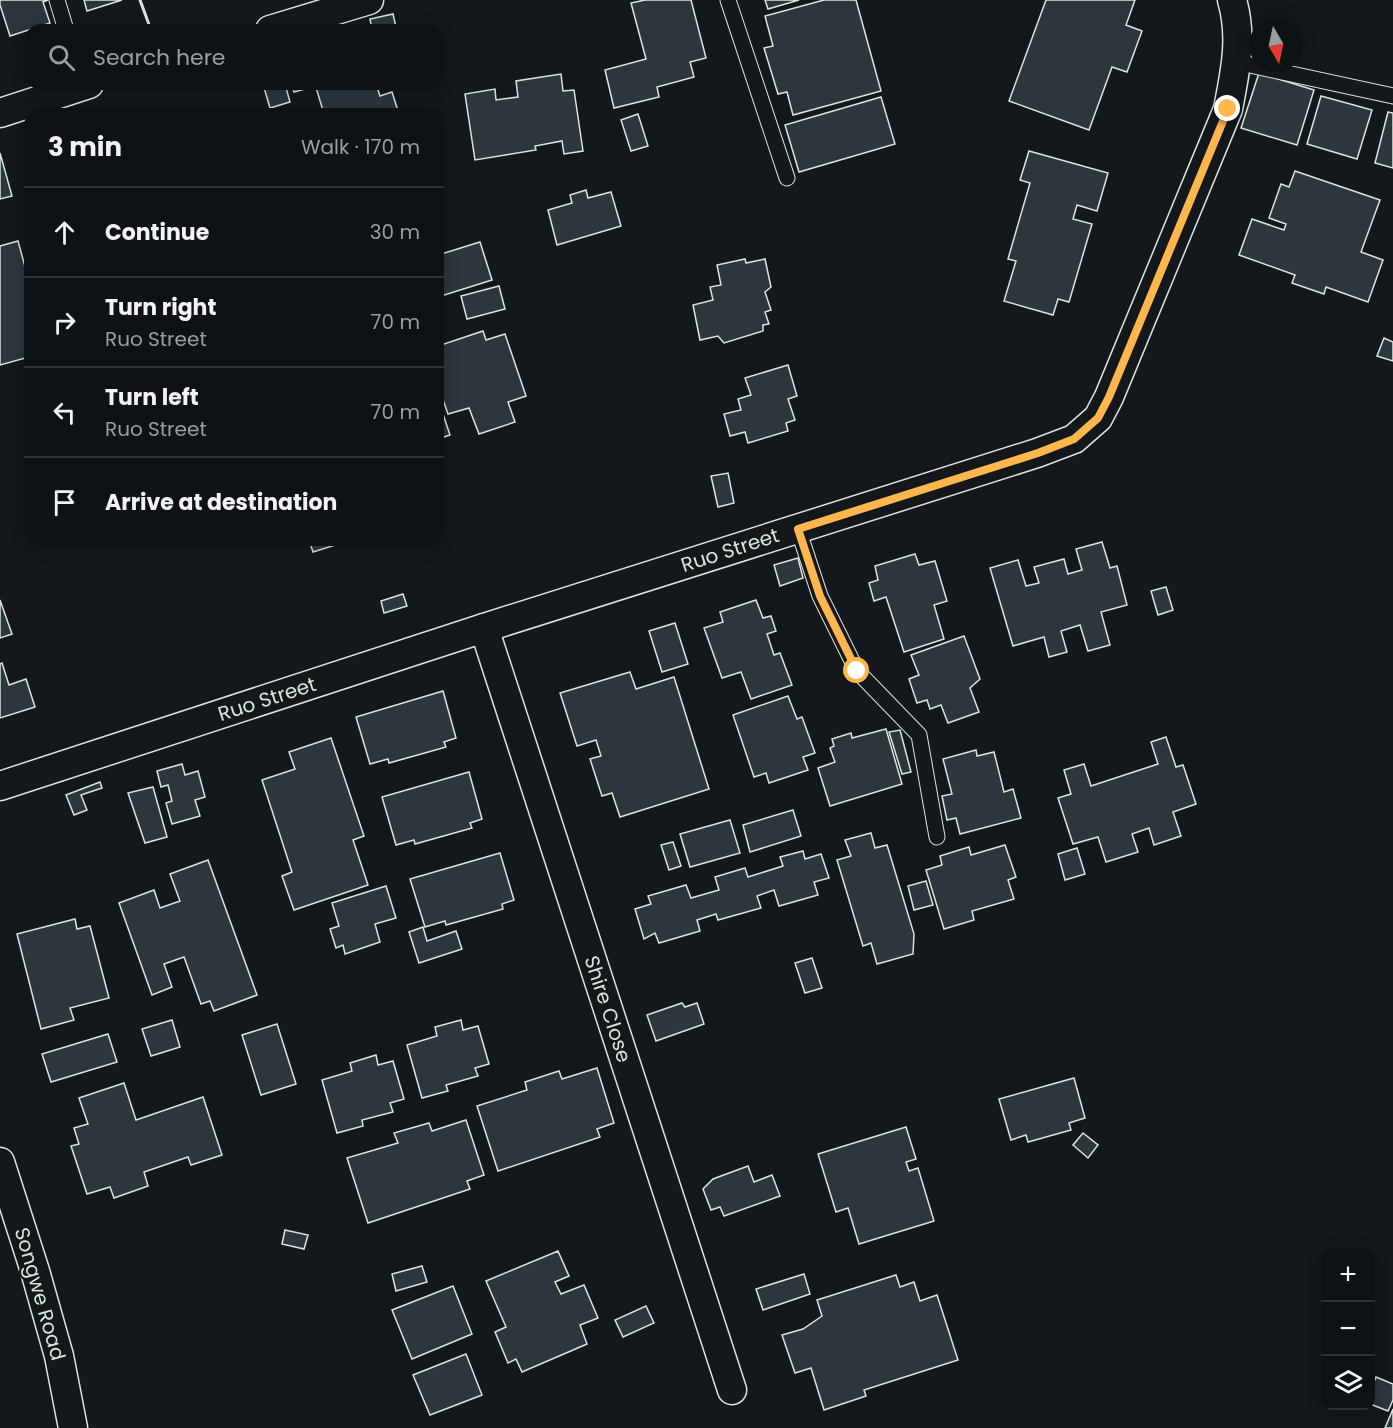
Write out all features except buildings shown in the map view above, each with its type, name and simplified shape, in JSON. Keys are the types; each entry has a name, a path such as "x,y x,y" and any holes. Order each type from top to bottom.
{"street":[{"path":"290,24 369,0"},
{"name":"Ruo Street","path":"0,786 484,628 1038,453 1074,439 1098,418 1109,397 1228,109 1238,46 1232,0"},
{"path":"0,113 70,90"},
{"name":"Shire Close","path":"484,628 732,1390"},
{"name":"Songwe Road","path":"0,1162 59,1356 73,1428"}],"lane":[{"path":"57,0 64,24"},
{"path":"728,0 787,178"},
{"path":"1236,63 1393,96"},
{"path":"798,529 820,596 857,671 919,735 937,837"}],"wall":[{"path":"140,0 149,24"}],"route":[{"path":"857,671 820,596 798,529 1038,453 1074,439 1098,418 1109,397 1228,109"}]}
